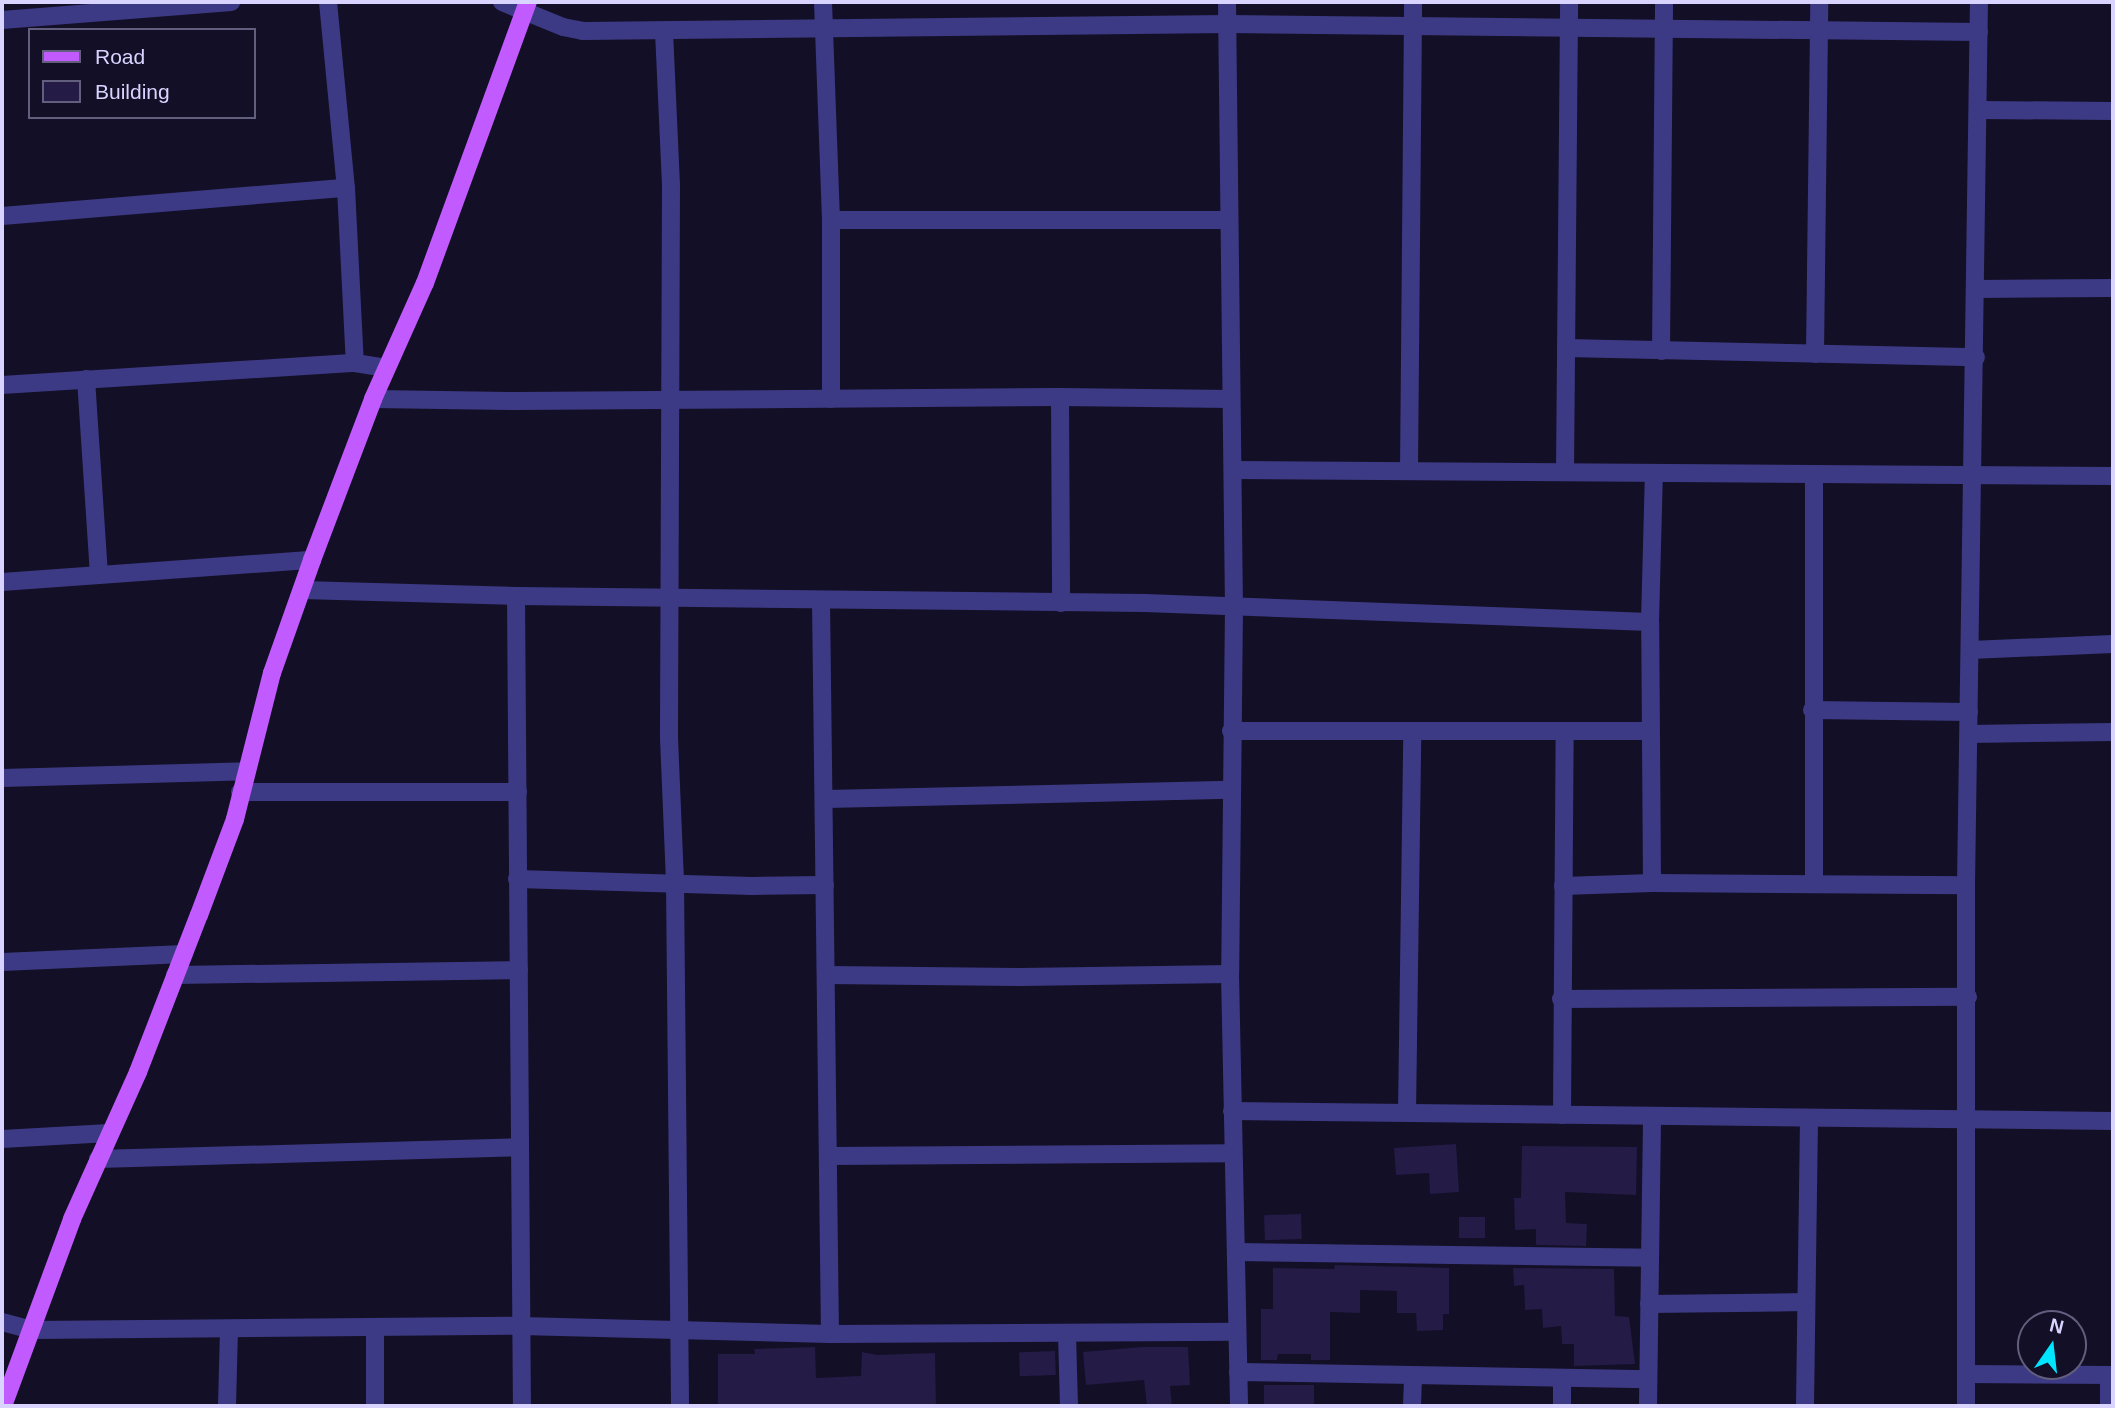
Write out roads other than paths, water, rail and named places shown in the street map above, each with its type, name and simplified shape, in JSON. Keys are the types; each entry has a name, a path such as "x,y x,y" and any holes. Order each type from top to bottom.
{"main road":[{"path":"3,1406 72,1219 138,1072 235,819 271,673 373,399 425,283 527,7"}],"street":[{"path":"2,20 231,2"},
{"path":"328,2 346,188 355,363"},
{"path":"502,2 527,7 562,27 583,31 1228,24 1979,33"},
{"path":"823,2 831,220 831,399"},
{"path":"1227,2 1234,607 1230,974 1238,1406"},
{"path":"1409,471 1413,2"},
{"path":"1565,472 1569,2"},
{"path":"1661,351 1664,2"},
{"path":"1815,354 1819,2"},
{"path":"1966,1406 1966,885 1980,110 1979,2"},
{"path":"664,31 671,186 669,738 674,881 680,1406"},
{"path":"1980,110 2113,111"},
{"path":"2,216 346,188"},
{"path":"831,220 1229,220"},
{"path":"1977,289 2113,288"},
{"path":"1566,348 1976,357"},
{"path":"2,385 355,363 387,368"},
{"path":"86,379 99,574"},
{"path":"1060,397 1061,603"},
{"path":"373,399 1231,399"},
{"path":"1233,470 2113,476"},
{"path":"1651,883 1650,622 1654,473"},
{"path":"1814,474 1814,883"},
{"path":"2,582 312,560"},
{"path":"302,590 1234,607 1650,622"},
{"path":"516,596 522,1406"},
{"path":"821,600 830,1334"},
{"path":"1970,650 2113,644"},
{"path":"1812,710 1969,712"},
{"path":"1231,731 1650,730"},
{"path":"1407,1113 1412,732"},
{"path":"1562,1115 1565,732"},
{"path":"1969,734 2113,732"},
{"path":"2,778 247,771"},
{"path":"825,799 1230,790"},
{"path":"240,792 517,792"},
{"path":"517,879 674,881 752,886 825,885"},
{"path":"1563,886 1651,883 1966,885"},
{"path":"2,962 184,954"},
{"path":"175,975 519,970"},
{"path":"827,975 1020,977 1230,974"},
{"path":"1561,999 1968,997"},
{"path":"1232,1111 2113,1121"},
{"path":"1648,1406 1652,1116"},
{"path":"1805,1406 1809,1118"},
{"path":"2,1139 109,1133"},
{"path":"98,1159 520,1147"},
{"path":"829,1156 1233,1153"},
{"path":"1237,1252 1650,1258"},
{"path":"1650,1304 1806,1302"},
{"path":"2,1322 32,1330 521,1326 830,1334 1236,1332"},
{"path":"375,1328 375,1406"},
{"path":"228,1406 229,1330"},
{"path":"1067,1334 1069,1406"},
{"path":"1238,1372 1648,1380"},
{"path":"1967,1374 2111,1375 2109,1406"},
{"path":"1412,1406 1413,1376"},
{"path":"1562,1379 1562,1406"}]}
